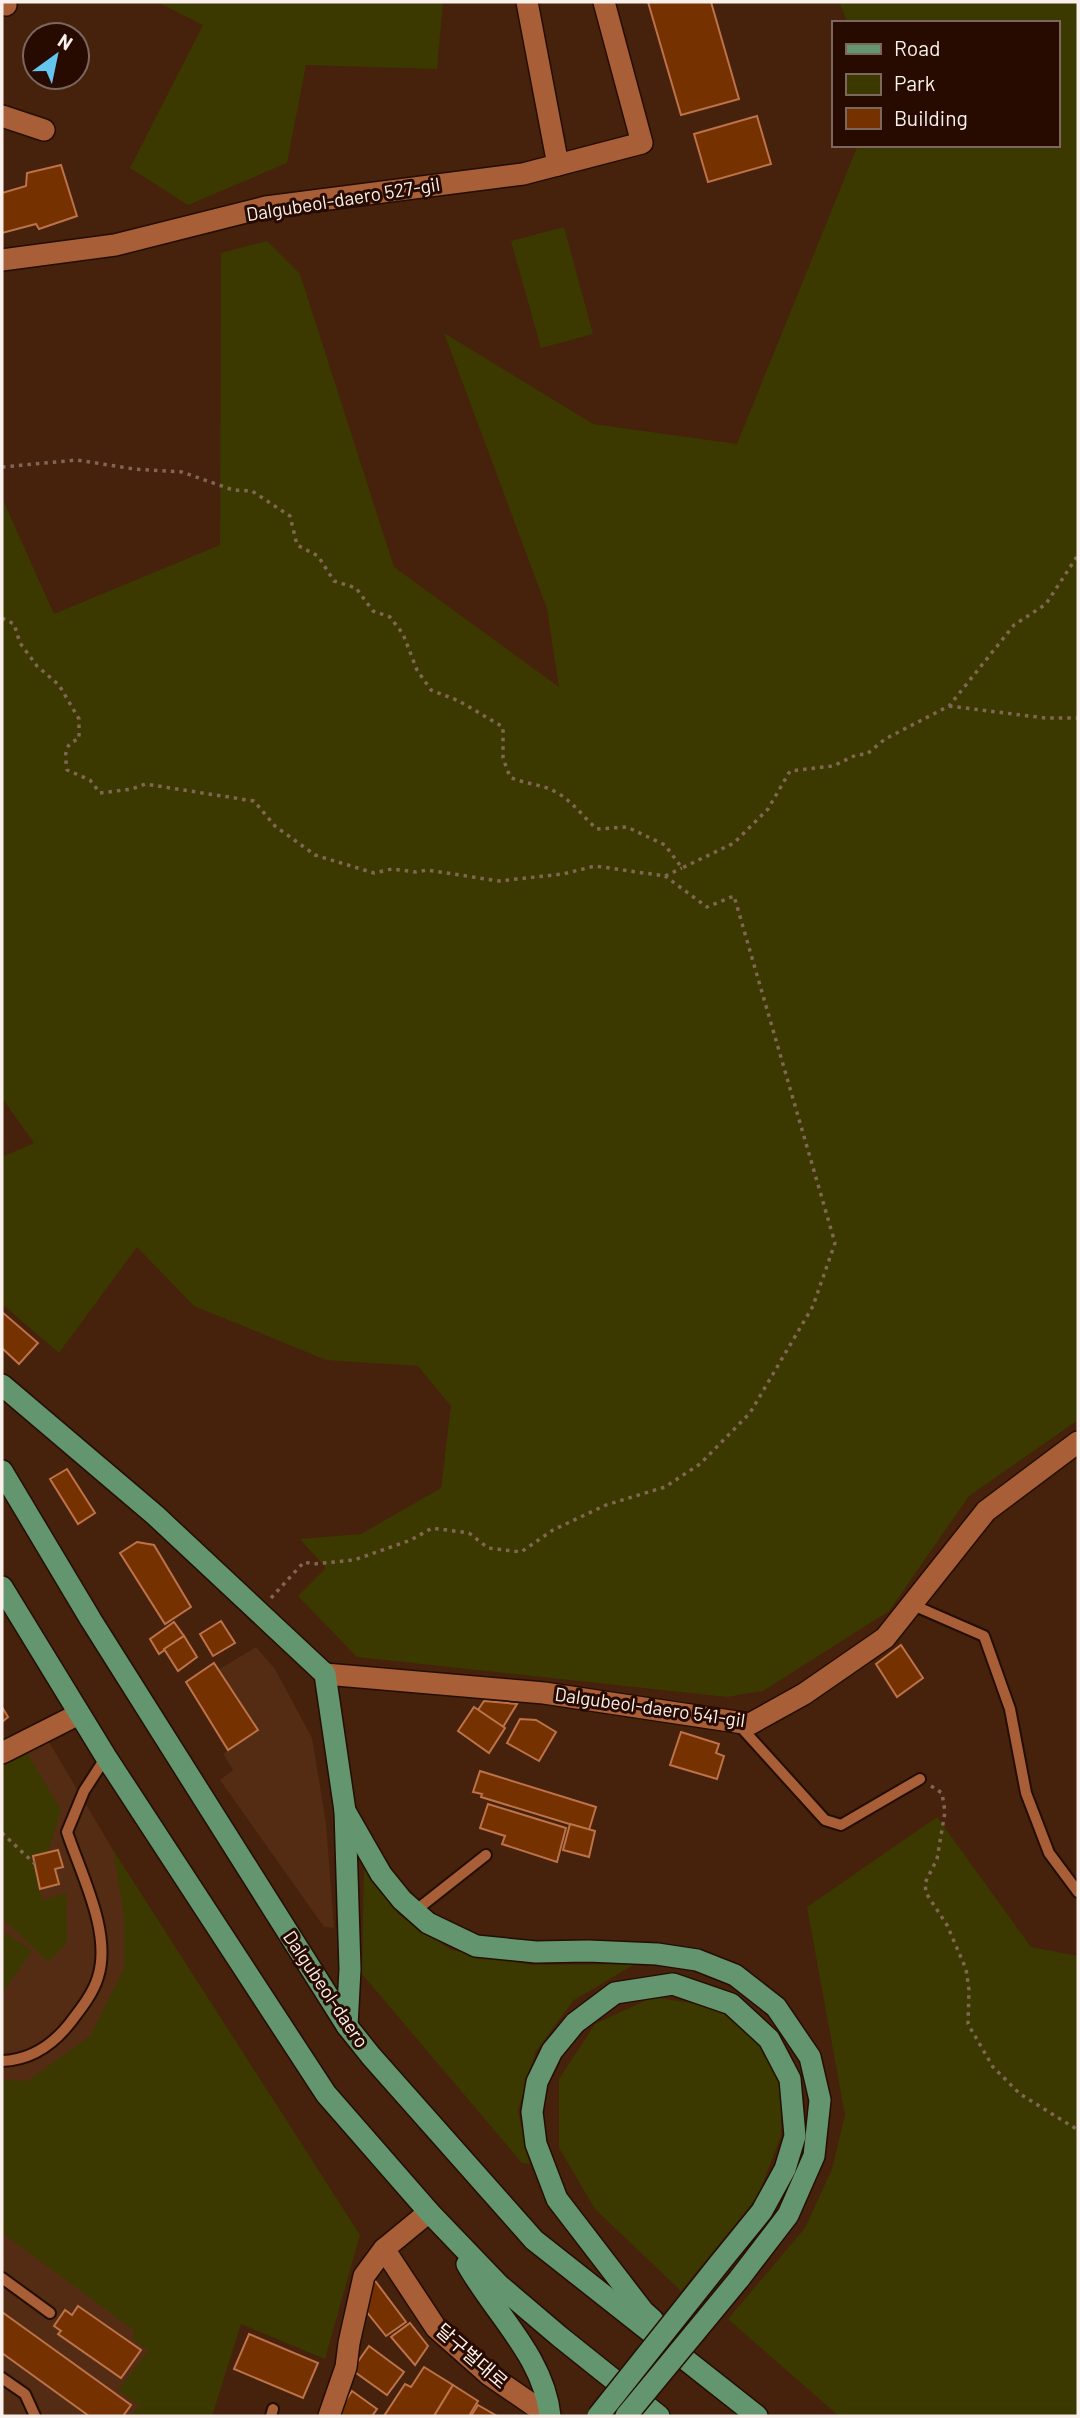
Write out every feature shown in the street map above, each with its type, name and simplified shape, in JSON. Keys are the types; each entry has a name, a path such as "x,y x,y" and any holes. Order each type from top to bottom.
{"main road":[{"path":"2,1385 155,1515 325,1674 345,1811 350,1969 347,2026"},
{"name":"Dalgubeol-daero","path":"2,1471 98,1632 347,2026 394,2085 534,2240 757,2416"},
{"path":"2,1587 106,1757 326,2094 429,2212 499,2285 659,2416"},
{"path":"345,1811 381,1874 402,1900 428,1923 476,1945 536,1952 657,1954 697,1960 735,1975 776,2007 810,2057 820,2100 814,2156 788,2215 626,2416"},
{"path":"598,2416 719,2263 762,2211 786,2169 795,2136 790,2079 769,2039 731,2004 673,1984 615,1993 575,2023 552,2051 537,2082 532,2112 536,2144 557,2199 643,2311 714,2381"},
{"path":"447,2228 472,2273 528,2354 544,2389 550,2416"}],"street":[{"path":"527,2 558,165"},
{"name":"Dalgubeol-daero 527-gil","path":"2,260 115,246 266,207 523,174 642,143 604,2"},
{"path":"2,116 44,130"},
{"name":"Dalgubeol-daero 541-gil","path":"325,1674 544,1693 750,1724 830,1676 885,1638 986,1511 1078,1442"},
{"path":"2,1753 79,1714"},
{"path":"329,2416 346,2367 364,2276 384,2249 429,2212"},
{"name":"달구벌대로","path":"384,2249 436,2328 488,2374 550,2416"}],"lane":[{"path":"913,1605 984,1636 1010,1709 1026,1793 1049,1853 1078,1892"},
{"path":"737,1723 824,1820 841,1825 920,1779"},
{"path":"2,2061 14,2061 38,2053 61,2034 82,2007 98,1978 102,1949 97,1919 67,1832 84,1791 106,1757"},
{"path":"415,1911 486,1855"},
{"path":"2,2278 50,2313"},
{"path":"2,2378 25,2394 35,2416"}],"path":[{"path":"2,467 77,460 134,469 182,471 233,490 252,491 290,516 297,545 318,556 334,581 356,588 373,611 390,617 403,634 417,670 431,690 459,701 503,727 503,758 510,777 523,784 553,790 578,808 584,818 597,829 627,827 664,845 682,868"},
{"path":"665,876 734,843 768,809 790,771 834,766 856,755 867,754 885,739 949,706 1014,625 1046,604 1078,555"},
{"path":"2,618 14,625 20,643 37,666 59,685 79,719 79,739 70,742 65,750 67,770 90,780 100,793 132,789 145,784 254,801 275,826 315,855 374,873 392,869 416,872 427,870 499,881 563,874 595,866 665,876 707,907 734,896 835,1243 813,1306 750,1413 700,1464 665,1487 606,1505 554,1530 521,1552 488,1548 469,1533 432,1528 411,1540 355,1560 314,1564 304,1562 258,1611"},
{"path":"949,706 1045,718 1078,718"},
{"path":"920,1779 942,1793 945,1812 937,1858 925,1883 926,1893 947,1925 967,1969 968,2024 993,2067 1020,2094 1078,2130"},
{"path":"2,1833 34,1864"}],"shaded area":[{"path":"256,1647 275,1669 312,1738 326,1823 334,1928 324,1927 220,1780 233,1770 223,1754 257,1730 218,1670"},
{"path":"46,1737 113,1850 342,2209 250,2264 162,2416 2,2416 2,1762"}],"green space":[{"path":"157,2 443,2 437,69 306,65 287,163 188,205 130,168 203,25"},
{"path":"839,2 1078,2 1078,1420 969,1496 889,1611 763,1691 727,1697 357,1657 298,1596 326,1568 300,1539 361,1534 441,1488 451,1406 418,1366 326,1360 194,1306 137,1247 59,1353 2,1304 2,1157 34,1143 2,1098 2,498 54,614 220,545 221,253 267,241 300,274 394,567 559,687 547,609 444,333 593,424 737,444 857,147 1059,147 1059,21 847,21"},
{"path":"564,227 593,334 541,348 511,241"},
{"path":"25,1749 61,1810 48,1853 33,1857 42,1900 66,1893 67,1942 48,1962 2,1918 2,1762"},
{"path":"937,1817 1031,1947 1078,1956 1078,2416 839,2416 728,2319 805,2228 832,2169 845,2115 807,1907"},
{"path":"113,1850 360,2235 325,2359 241,2324 212,2416 131,2416 139,2405 118,2390 148,2351 132,2338 135,2331 2,2233 2,2080 28,2081 90,2036 124,1968 124,1915"},
{"path":"364,1864 399,1915 451,1950 530,1965 635,1964 574,2000 536,2051 518,2111 530,2164 522,2163 362,1974"},
{"path":"6,1933 32,1951 2,1994 2,1939"},
{"path":"653,1997 715,2007 763,2045 781,2087 781,2136 758,2196 681,2291 595,2209 559,2148 559,2079 595,2024"}],"building":[{"path":"648,2 711,2 739,99 681,115"},
{"path":"757,116 771,164 708,182 694,134"},
{"path":"61,165 77,216 39,229 36,224 2,233 2,193 26,186 27,173"},
{"path":"2,1312 38,1343 19,1364 2,1348"},
{"path":"67,1469 95,1513 78,1524 50,1479"},
{"path":"137,1542 154,1545 191,1607 165,1624 120,1553"},
{"path":"221,1621 235,1643 213,1656 200,1634"},
{"path":"174,1622 184,1636 159,1654 150,1639"},
{"path":"184,1636 197,1657 178,1671 164,1649"},
{"path":"901,1645 923,1678 897,1697 876,1664"},
{"path":"214,1663 258,1730 228,1750 186,1682"},
{"path":"484,1701 517,1704 503,1727 478,1710"},
{"path":"2,1707 8,1717 2,1722"},
{"path":"474,1707 505,1728 489,1753 458,1731"},
{"path":"520,1719 536,1720 556,1732 539,1761 507,1743"},
{"path":"681,1732 719,1744 716,1753 724,1756 717,1779 670,1765"},
{"path":"480,1771 596,1807 589,1830 481,1797 482,1794 473,1792"},
{"path":"488,1804 566,1828 557,1862 502,1844 505,1836 480,1828"},
{"path":"570,1824 595,1831 589,1857 563,1850"},
{"path":"58,1850 63,1867 55,1869 59,1884 40,1889 33,1856"},
{"path":"370,2274 406,2322 386,2336 362,2306"},
{"path":"78,2306 141,2350 121,2378 58,2334 61,2331 54,2326 65,2310 72,2315"},
{"path":"2,2312 131,2405 123,2416 89,2416 2,2353"},
{"path":"410,2323 428,2346 415,2365 391,2337"},
{"path":"249,2334 318,2363 303,2398 234,2369"},
{"path":"369,2346 404,2372 387,2395 352,2370"},
{"path":"424,2367 453,2385 434,2416 384,2416 405,2384 411,2387"},
{"path":"453,2385 478,2401 469,2416 434,2416"},
{"path":"352,2391 377,2409 372,2416 336,2416"},
{"path":"478,2405 497,2416 471,2416"}]}
